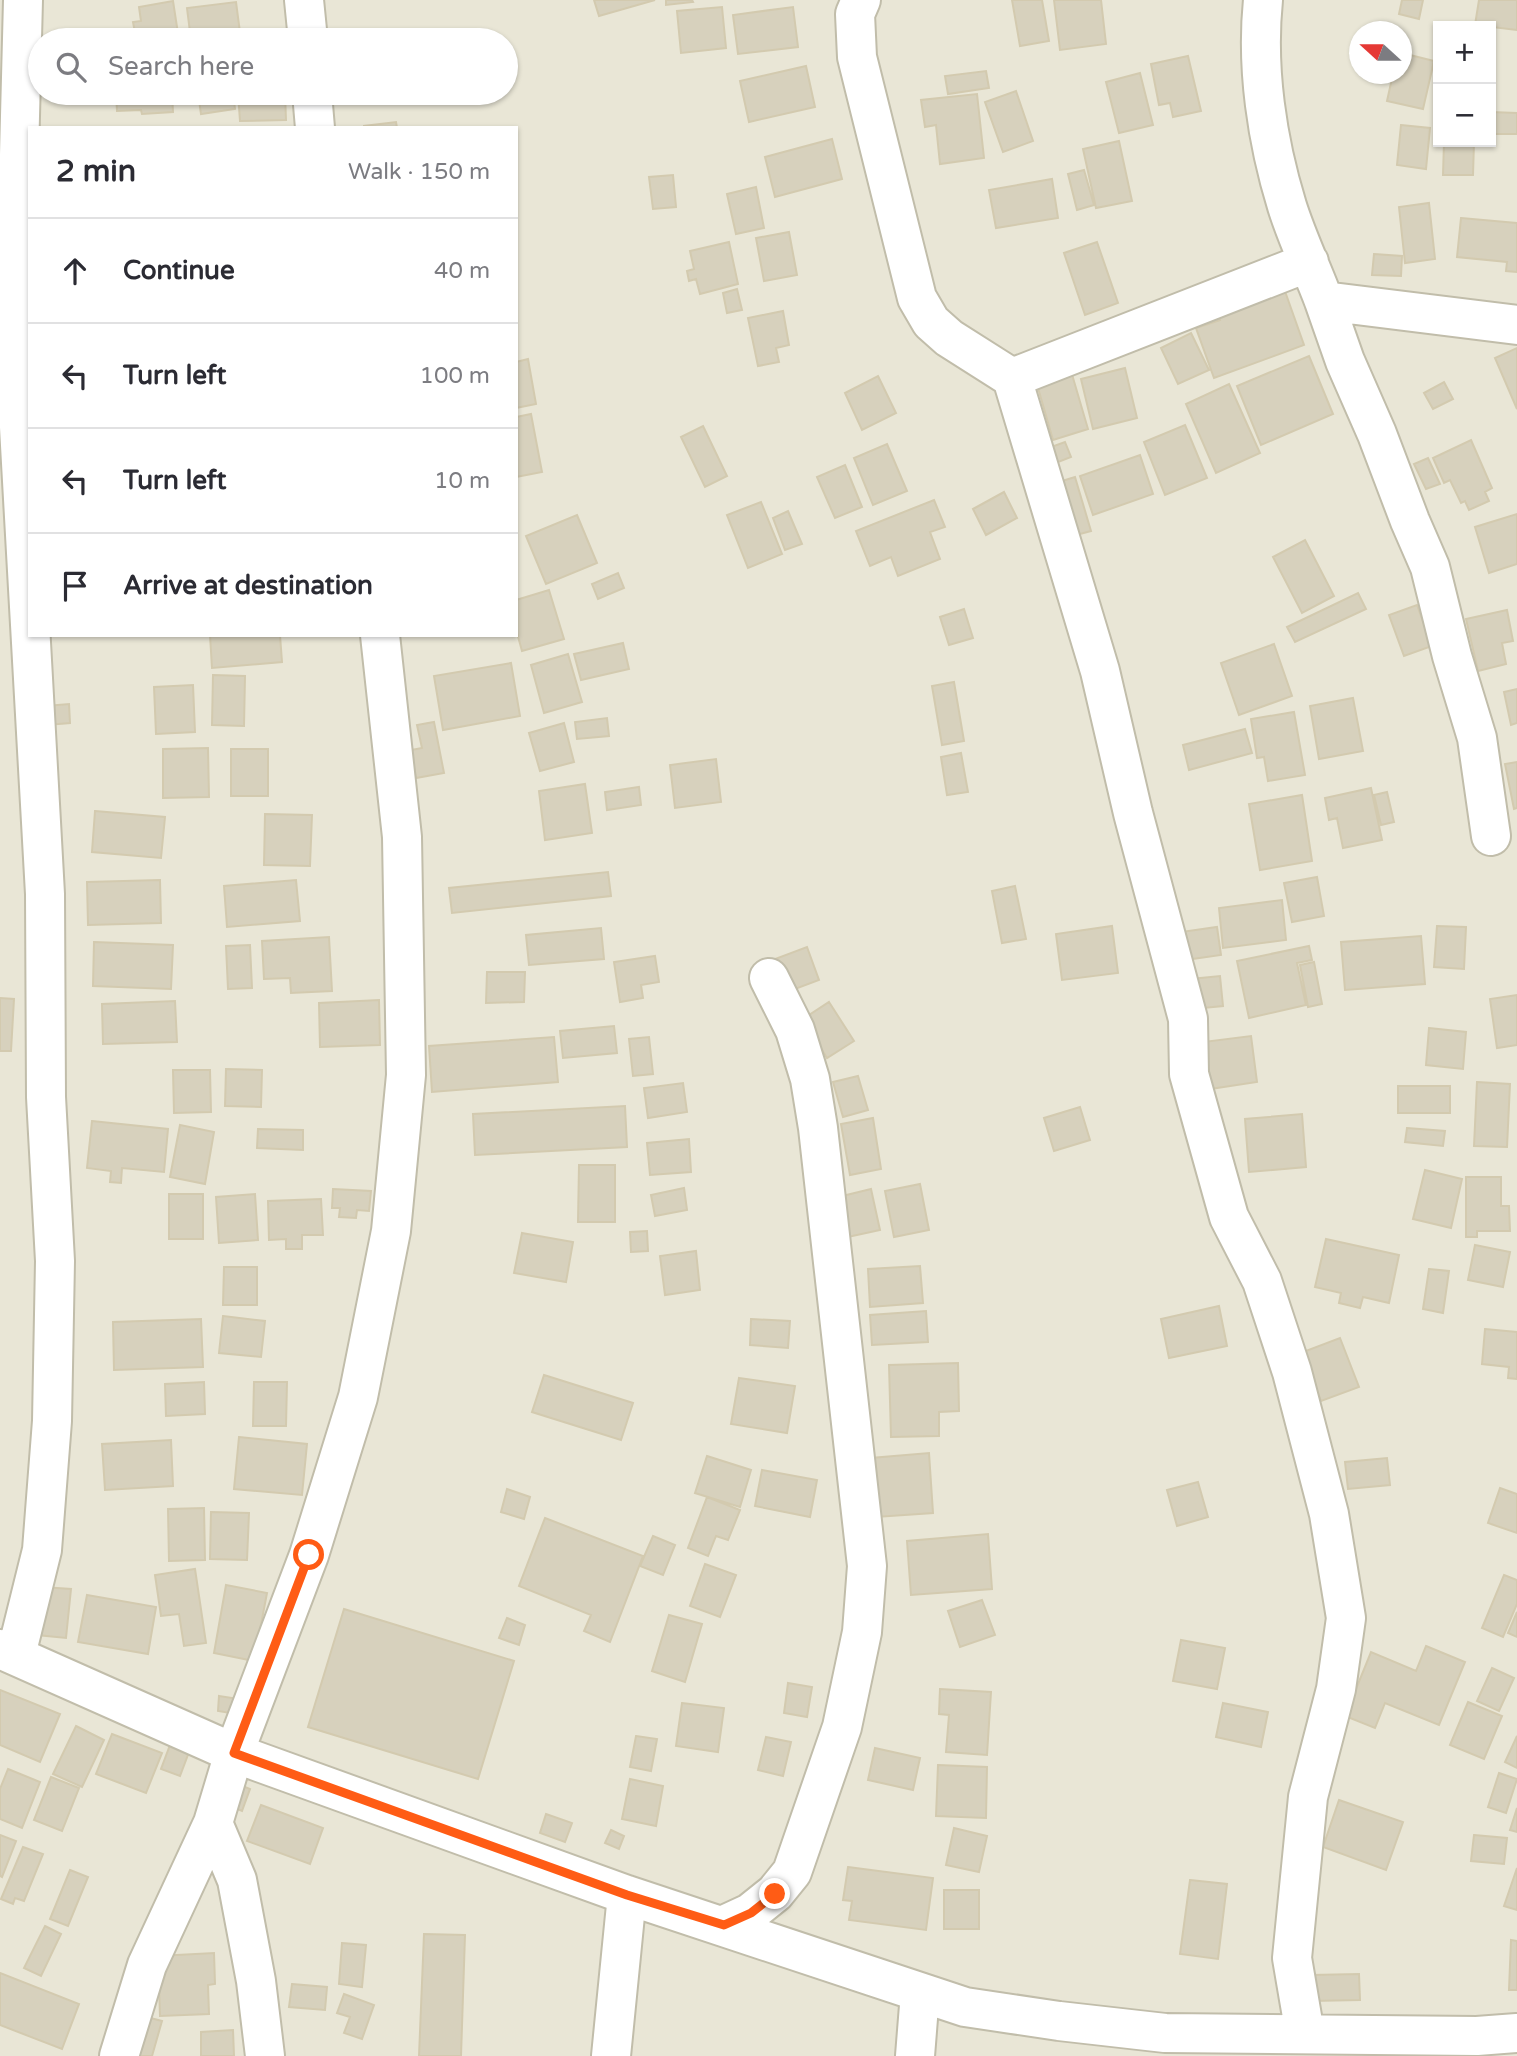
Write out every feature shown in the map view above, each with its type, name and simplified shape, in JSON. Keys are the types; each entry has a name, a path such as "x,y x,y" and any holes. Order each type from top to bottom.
{"street":[{"path":"23,0 16,373 28,589"},
{"path":"304,0 307,28"},
{"path":"861,0 855,14 857,57 917,298 930,322 949,338 1012,378 1100,671 1133,813 1188,1019 1189,1074 1229,1217 1262,1281 1292,1372 1329,1514 1346,1618 1336,1689 1308,1797 1292,1958 1305,2034"},
{"path":"1263,0 1260,30 1267,123 1287,206 1345,361 1430,567 1452,656 1477,738 1491,836"},
{"path":"313,105 315,126"},
{"path":"1012,378 1309,262"},
{"path":"1324,301 1517,325"},
{"path":"31,637 45,894 46,1097 55,1261 51,1421 41,1550 8,1652 234,1753 627,1895 965,2007 1165,2033 1305,2034 1357,2045 1517,2033"},
{"path":"119,2056 146,1965 213,1823 234,1753 309,1555 358,1397 391,1231 406,1075 402,851 380,637"},
{"path":"724,1925 751,1913 775,1894 792,1872 842,1727 862,1632 867,1566 818,1128 810,1079 796,1030 769,978"},
{"path":"213,1823 237,1880 256,1981 265,2056"},
{"path":"611,2056 627,1895"},
{"path":"915,2056 920,1993"}],"shaded area":[{"path":"0,0 1517,0 1517,2056 0,2056"}],"building":[{"path":"594,0 655,0 599,16"},
{"path":"666,0 692,0 693,2 666,5"},
{"path":"1012,0 1042,0 1049,41 1020,46"},
{"path":"1054,0 1101,0 1106,44 1060,50"},
{"path":"1402,0 1423,0 1419,19 1399,14"},
{"path":"1479,0 1517,0 1517,30 1496,28 1496,21 1476,21"},
{"path":"173,1 177,28 134,28 133,22 141,21 139,7"},
{"path":"236,2 239,28 190,28 187,8"},
{"path":"722,7 726,48 681,53 677,11"},
{"path":"793,7 798,47 738,54 733,15"},
{"path":"1188,56 1201,111 1173,117 1170,103 1159,105 1151,64"},
{"path":"1412,56 1433,61 1423,109 1387,101 1391,84 1412,84"},
{"path":"806,66 815,107 749,122 740,81"},
{"path":"986,71 989,88 948,94 945,76"},
{"path":"1140,73 1153,125 1119,133 1106,82"},
{"path":"1016,91 1033,141 1003,152 985,102"},
{"path":"977,94 984,158 940,164 936,125 925,127 921,100"},
{"path":"117,105 173,105 173,112 142,114 141,110 117,111"},
{"path":"200,105 234,105 235,109 201,114"},
{"path":"239,105 285,105 286,120 240,121"},
{"path":"1496,112 1517,113 1517,134 1496,134"},
{"path":"396,122 397,126 364,126"},
{"path":"1401,125 1430,128 1426,169 1397,165"},
{"path":"832,139 842,179 775,197 765,157"},
{"path":"1119,141 1132,201 1096,208 1083,149"},
{"path":"1444,147 1474,147 1473,175 1443,175"},
{"path":"1084,170 1094,205 1077,210 1068,174"},
{"path":"673,175 676,207 653,209 649,177"},
{"path":"1052,179 1058,218 996,228 989,190"},
{"path":"756,187 764,228 736,234 727,194"},
{"path":"1429,203 1435,259 1405,263 1399,207"},
{"path":"1461,218 1517,223 1517,272 1506,271 1507,262 1457,257"},
{"path":"789,232 797,275 764,281 756,238"},
{"path":"729,242 738,284 700,294 696,279 689,281 687,271 694,269 690,251"},
{"path":"1097,242 1118,303 1085,315 1064,253"},
{"path":"1374,254 1402,256 1401,276 1372,275"},
{"path":"1281,280 1304,345 1214,378 1196,328 1220,320 1215,304"},
{"path":"737,289 742,310 727,313 723,293"},
{"path":"783,311 789,345 776,348 779,362 758,366 748,318"},
{"path":"1191,333 1209,370 1178,384 1161,348"},
{"path":"1517,348 1517,409 1495,358"},
{"path":"1309,356 1333,414 1261,445 1237,386"},
{"path":"528,359 536,404 518,408 518,362"},
{"path":"1125,368 1137,418 1093,429 1081,379"},
{"path":"1071,371 1088,429 1053,440 1036,381"},
{"path":"878,376 896,413 862,430 845,393"},
{"path":"1444,382 1453,399 1433,409 1424,393"},
{"path":"1229,384 1260,453 1216,473 1186,404"},
{"path":"531,414 542,472 518,477 518,417"},
{"path":"1185,425 1207,478 1165,495 1144,442"},
{"path":"703,426 727,476 705,487 681,437"},
{"path":"1471,440 1492,488 1485,492 1489,501 1469,510 1465,501 1461,503 1450,480 1444,483 1433,458"},
{"path":"1065,442 1071,457 1043,468 1037,452"},
{"path":"887,444 907,491 873,505 854,458"},
{"path":"1140,455 1153,494 1093,515 1080,476"},
{"path":"1428,458 1440,484 1426,489 1414,464"},
{"path":"845,465 862,507 835,518 817,477"},
{"path":"1075,477 1091,531 1065,538 1049,485"},
{"path":"1004,492 1017,518 986,535 973,509"},
{"path":"934,500 945,527 930,532 940,559 898,576 891,557 870,566 856,531"},
{"path":"761,502 782,554 748,568 727,515"},
{"path":"788,511 802,544 785,550 773,518"},
{"path":"1517,514 1517,564 1489,573 1475,527"},
{"path":"577,515 597,563 546,584 526,536"},
{"path":"1305,540 1334,596 1302,613 1273,557"},
{"path":"618,573 624,588 598,599 592,584"},
{"path":"549,590 564,639 522,651 518,636 518,599"},
{"path":"1358,593 1366,609 1295,642 1287,627"},
{"path":"1417,605 1432,646 1404,656 1389,615"},
{"path":"964,609 973,638 949,645 940,617"},
{"path":"1507,610 1513,641 1502,643 1506,664 1478,671 1466,619"},
{"path":"210,637 280,637 282,662 212,668"},
{"path":"623,643 629,669 581,680 574,654"},
{"path":"1274,644 1292,696 1239,715 1221,663"},
{"path":"568,654 582,702 544,713 531,665"},
{"path":"511,663 520,716 443,730 434,676"},
{"path":"213,675 245,676 244,726 212,725"},
{"path":"954,682 964,741 942,745 932,686"},
{"path":"193,685 195,732 156,734 154,687"},
{"path":"1517,689 1517,723 1511,725 1504,692"},
{"path":"1353,698 1363,751 1319,759 1310,706"},
{"path":"69,704 70,723 47,725 46,706"},
{"path":"1294,712 1305,775 1268,781 1264,757 1257,758 1251,719"},
{"path":"607,718 609,736 577,739 575,722"},
{"path":"434,722 444,773 416,778 411,750 422,748 417,725"},
{"path":"564,723 574,762 540,771 529,733"},
{"path":"1245,729 1252,753 1189,770 1183,745"},
{"path":"208,748 209,797 163,798 163,749"},
{"path":"231,749 268,749 268,796 231,796"},
{"path":"961,753 968,792 947,795 941,757"},
{"path":"716,759 721,802 675,808 670,765"},
{"path":"1517,762 1517,808 1514,809 1505,764"},
{"path":"585,784 592,833 545,840 539,791"},
{"path":"639,787 641,805 607,810 605,792"},
{"path":"1371,788 1382,840 1343,848 1337,818 1329,820 1325,798"},
{"path":"1387,792 1394,822 1381,825 1374,795"},
{"path":"1302,795 1312,861 1260,870 1249,804"},
{"path":"95,811 165,817 161,858 92,852"},
{"path":"265,814 312,815 310,866 264,865"},
{"path":"608,872 611,896 452,913 449,888"},
{"path":"1317,877 1324,916 1292,922 1284,883"},
{"path":"160,880 161,923 88,925 87,882"},
{"path":"296,880 300,921 227,927 224,886"},
{"path":"1015,886 1026,939 1002,943 992,891"},
{"path":"1282,900 1286,940 1223,948 1219,908"},
{"path":"1112,926 1118,973 1062,980 1056,934"},
{"path":"1437,926 1466,927 1464,969 1434,967"},
{"path":"1217,927 1221,955 1185,960 1181,932"},
{"path":"601,928 604,959 529,965 526,935"},
{"path":"1421,936 1425,984 1345,990 1341,942"},
{"path":"329,937 332,991 291,993 290,978 264,979 262,941"},
{"path":"94,942 173,945 171,989 93,986"},
{"path":"250,945 252,988 228,989 226,946"},
{"path":"1309,946 1312,960 1297,963 1306,1005 1249,1018 1237,961"},
{"path":"807,947 819,980 787,992 775,959"},
{"path":"655,956 659,982 641,985 643,998 620,1002 614,962"},
{"path":"1314,962 1322,1004 1308,1007 1300,965"},
{"path":"487,972 525,972 524,1002 486,1003"},
{"path":"1220,976 1223,1006 1193,1009 1191,979"},
{"path":"1517,995 1517,1045 1497,1048 1490,999"},
{"path":"0,998 14,999 11,1051 0,1051"},
{"path":"379,1000 380,1045 320,1047 319,1003"},
{"path":"175,1001 177,1042 103,1044 102,1004"},
{"path":"829,1002 854,1041 827,1058 803,1019"},
{"path":"614,1026 617,1053 563,1058 560,1031"},
{"path":"1429,1028 1466,1032 1463,1069 1426,1065"},
{"path":"1251,1036 1257,1082 1210,1089 1203,1042"},
{"path":"554,1037 558,1082 432,1092 429,1046"},
{"path":"649,1037 653,1074 633,1076 629,1039"},
{"path":"226,1069 262,1070 261,1107 225,1106"},
{"path":"173,1070 210,1070 211,1112 174,1113"},
{"path":"858,1076 868,1110 843,1117 833,1082"},
{"path":"1477,1082 1510,1084 1507,1147 1474,1146"},
{"path":"683,1083 687,1112 648,1118 644,1088"},
{"path":"1398,1086 1450,1086 1450,1113 1398,1113"},
{"path":"625,1106 627,1147 475,1155 473,1114"},
{"path":"1080,1107 1090,1140 1054,1151 1044,1118"},
{"path":"1302,1114 1306,1167 1249,1172 1245,1119"},
{"path":"873,1118 881,1169 850,1175 841,1124"},
{"path":"92,1121 168,1129 164,1172 122,1168 121,1183 110,1182 111,1171 87,1168"},
{"path":"180,1125 214,1132 205,1184 170,1177"},
{"path":"1407,1128 1445,1131 1443,1146 1405,1142"},
{"path":"258,1129 303,1130 303,1150 257,1148"},
{"path":"689,1139 691,1172 650,1175 647,1143"},
{"path":"579,1165 615,1165 615,1222 578,1222"},
{"path":"1425,1170 1462,1179 1451,1228 1413,1219"},
{"path":"1466,1177 1501,1177 1501,1206 1509,1206 1510,1231 1477,1231 1477,1237 1466,1237"},
{"path":"920,1184 929,1230 894,1237 885,1191"},
{"path":"684,1188 687,1210 655,1216 651,1195"},
{"path":"333,1189 371,1191 369,1211 357,1210 356,1218 339,1217 340,1208 332,1208"},
{"path":"871,1189 880,1230 843,1238 834,1198"},
{"path":"169,1194 203,1194 203,1239 169,1239"},
{"path":"255,1194 258,1240 219,1243 216,1197"},
{"path":"321,1199 323,1235 302,1235 302,1249 286,1249 286,1239 269,1240 268,1201"},
{"path":"647,1231 648,1251 631,1252 630,1232"},
{"path":"522,1233 573,1242 566,1282 514,1273"},
{"path":"1326,1239 1399,1255 1389,1303 1363,1297 1360,1308 1339,1303 1341,1293 1315,1287"},
{"path":"1475,1245 1510,1252 1503,1287 1468,1280"},
{"path":"696,1251 700,1290 665,1295 660,1256"},
{"path":"920,1266 923,1303 870,1307 868,1269"},
{"path":"224,1267 257,1267 257,1305 223,1305"},
{"path":"1429,1269 1449,1271 1443,1313 1423,1309"},
{"path":"1219,1306 1227,1346 1169,1358 1161,1319"},
{"path":"926,1311 928,1342 872,1345 870,1315"},
{"path":"223,1316 265,1321 261,1357 219,1353"},
{"path":"201,1319 203,1367 114,1370 113,1322"},
{"path":"751,1319 790,1321 788,1348 750,1345"},
{"path":"1485,1329 1517,1332 1517,1379 1508,1378 1509,1367 1482,1364"},
{"path":"1340,1338 1359,1387 1321,1401 1303,1352"},
{"path":"958,1363 959,1411 939,1412 939,1436 891,1437 889,1365"},
{"path":"544,1375 633,1403 621,1440 532,1412"},
{"path":"739,1378 795,1386 787,1433 731,1424"},
{"path":"204,1382 205,1414 166,1416 165,1384"},
{"path":"254,1382 287,1382 286,1426 253,1426"},
{"path":"239,1437 307,1444 302,1495 234,1489"},
{"path":"171,1440 173,1486 105,1490 102,1444"},
{"path":"929,1453 933,1513 876,1517 871,1458"},
{"path":"707,1456 751,1470 740,1507 695,1493"},
{"path":"1387,1458 1390,1485 1348,1489 1345,1462"},
{"path":"762,1470 817,1480 810,1517 755,1506"},
{"path":"1198,1482 1208,1517 1177,1526 1167,1490"},
{"path":"1500,1488 1517,1494 1517,1533 1488,1523"},
{"path":"507,1489 530,1497 524,1519 501,1512"},
{"path":"707,1497 740,1510 728,1540 716,1536 708,1556 688,1548"},
{"path":"204,1508 205,1560 169,1561 168,1509"},
{"path":"211,1512 249,1513 247,1560 210,1559"},
{"path":"545,1518 643,1556 610,1642 584,1631 591,1615 519,1586"},
{"path":"988,1534 992,1589 911,1595 907,1541"},
{"path":"653,1536 675,1545 663,1575 640,1566"},
{"path":"705,1564 736,1575 720,1617 690,1606"},
{"path":"195,1569 206,1643 184,1646 179,1614 161,1616 155,1575"},
{"path":"1504,1575 1517,1580 1517,1604 1503,1637 1482,1628"},
{"path":"226,1585 267,1593 254,1661 214,1653"},
{"path":"42,1587 71,1589 66,1638 37,1635"},
{"path":"87,1595 156,1607 148,1654 78,1642"},
{"path":"982,1600 995,1635 960,1647 948,1611"},
{"path":"344,1609 514,1661 478,1779 308,1727"},
{"path":"1517,1612 1517,1637 1508,1633"},
{"path":"669,1615 702,1624 685,1682 652,1671"},
{"path":"507,1618 525,1625 519,1645 499,1638"},
{"path":"1181,1640 1225,1648 1217,1689 1173,1681"},
{"path":"1426,1646 1465,1662 1439,1725 1385,1703 1375,1728 1345,1716 1371,1652 1416,1671"},
{"path":"1492,1668 1514,1678 1499,1711 1477,1701"},
{"path":"788,1683 812,1687 807,1717 784,1713"},
{"path":"940,1689 991,1692 987,1755 946,1752 949,1715 939,1714"},
{"path":"0,1690 60,1714 40,1762 0,1745"},
{"path":"219,1696 239,1699 237,1714 218,1711"},
{"path":"1468,1702 1502,1716 1484,1759 1450,1745"},
{"path":"682,1703 724,1708 718,1752 676,1746"},
{"path":"1223,1703 1268,1712 1261,1747 1216,1737"},
{"path":"76,1726 104,1740 82,1787 53,1774"},
{"path":"112,1734 162,1753 146,1793 96,1774"},
{"path":"636,1736 657,1739 651,1771 630,1767"},
{"path":"1517,1736 1517,1768 1505,1762"},
{"path":"766,1737 791,1742 783,1776 758,1770"},
{"path":"170,1745 189,1752 180,1776 161,1769"},
{"path":"875,1748 920,1758 913,1790 868,1780"},
{"path":"938,1765 987,1767 986,1818 936,1816"},
{"path":"8,1769 40,1782 22,1828 0,1819 0,1789"},
{"path":"1499,1773 1517,1779 1506,1813 1488,1807"},
{"path":"51,1777 79,1788 62,1831 34,1820"},
{"path":"630,1779 663,1786 656,1826 622,1819"},
{"path":"233,1782 250,1789 242,1811 225,1804"},
{"path":"1339,1800 1403,1822 1386,1870 1323,1847"},
{"path":"261,1805 323,1828 310,1864 247,1841"},
{"path":"1517,1808 1517,1832 1510,1830"},
{"path":"546,1814 572,1823 565,1842 540,1833"},
{"path":"954,1828 987,1836 979,1872 946,1865"},
{"path":"611,1830 624,1836 619,1849 605,1843"},
{"path":"0,1835 16,1841 2,1877 0,1876"},
{"path":"1474,1835 1507,1838 1504,1864 1471,1861"},
{"path":"23,1847 43,1854 24,1901 15,1898 13,1904 1,1899"},
{"path":"848,1867 933,1878 926,1930 849,1920 852,1901 843,1900"},
{"path":"1517,1868 1517,1910 1504,1906"},
{"path":"70,1870 88,1877 68,1926 50,1919"},
{"path":"1190,1880 1227,1884 1218,1959 1180,1954"},
{"path":"944,1890 979,1890 979,1929 944,1929"},
{"path":"45,1926 61,1934 41,1976 24,1968"},
{"path":"424,1934 465,1935 461,2056 419,2056"},
{"path":"1511,1940 1517,1941 1517,1990 1509,1990"},
{"path":"342,1943 366,1945 362,1987 339,1984"},
{"path":"214,1953 215,1984 208,1985 209,2014 160,2016 158,1956"},
{"path":"0,1973 79,2004 62,2049 0,2025"},
{"path":"1359,1974 1360,2000 1311,2001 1311,1975"},
{"path":"292,1984 327,1987 325,2010 289,2007"},
{"path":"344,1994 374,2005 362,2039 344,2033 350,2017 337,2013"},
{"path":"143,2016 162,2021 152,2056 131,2056"},
{"path":"233,2030 234,2056 201,2056 201,2032"}],"route":[{"path":"309,1555 234,1753 627,1895 724,1925 751,1913 775,1894"}]}
